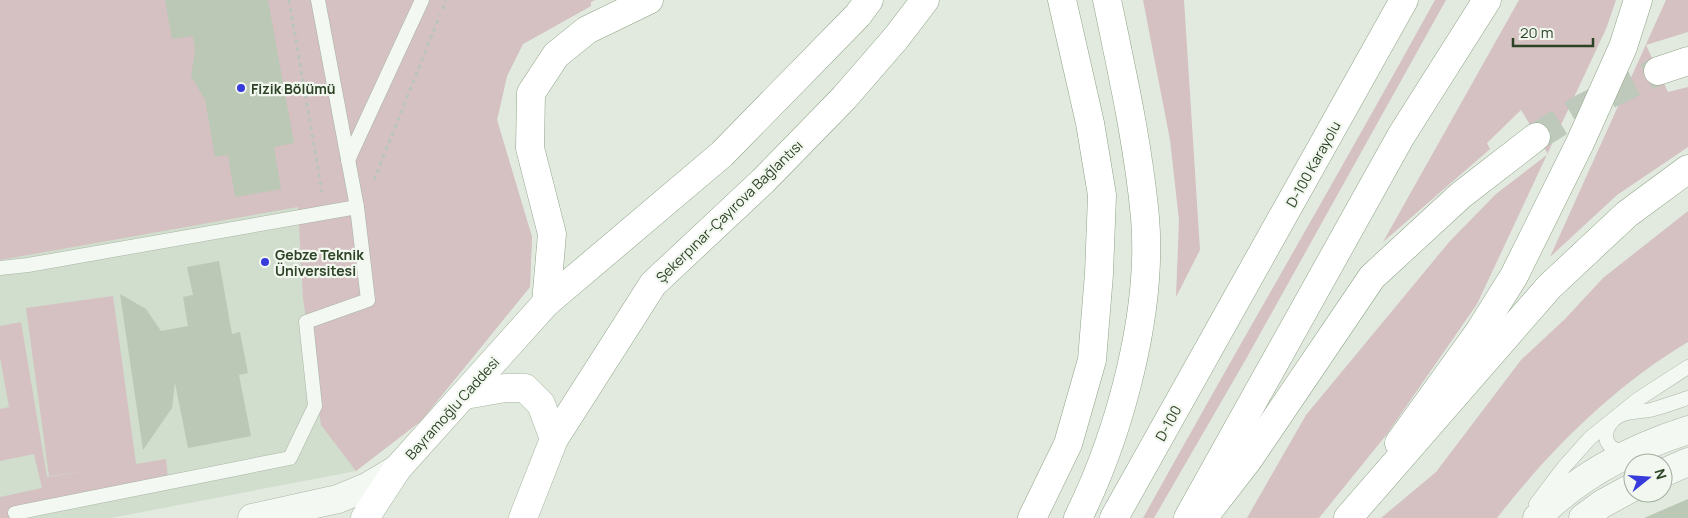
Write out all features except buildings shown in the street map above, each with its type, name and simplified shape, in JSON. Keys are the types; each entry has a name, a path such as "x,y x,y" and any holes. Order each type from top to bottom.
{"main road":[{"path":"546,303 552,234 530,148 531,93 556,55 587,30 649,0"},
{"path":"546,303 722,154 858,14 869,0"},
{"name":"Şekerpınar-Çayırova Bağlantısı","path":"554,439 653,284 763,181 844,98 896,38 925,0"},
{"path":"1032,518 1068,444 1092,360 1099,274 1102,195 1090,123 1062,0"},
{"path":"1078,518 1102,463 1131,372 1143,295 1145,219 1134,124 1106,0"},
{"name":"D-100 Karayolu","path":"1221,328 1404,0"},
{"path":"1188,518 1477,0"},
{"path":"1401,136 1487,0"},
{"path":"1347,518 1479,332 1514,276 1580,143 1623,47 1638,0"},
{"path":"1658,72 1688,61"},
{"path":"1203,518 1248,460 1372,277 1461,195 1536,137"},
{"path":"1347,518 1549,287 1627,214 1688,169"},
{"name":"Bayramoğlu Caddesi","path":"365,518 396,469 465,396 546,303"},
{"name":"D-100","path":"1114,518 1221,328"},
{"path":"465,396 504,388 525,388 541,404 554,439 523,518"}],"street":[{"path":"1536,516 1564,492 1600,469 1633,452 1688,430"},
{"path":"1673,469 1688,462"},
{"path":"263,516 338,499 367,487 396,469"},
{"path":"1600,469 1590,482 1590,493 1597,499 1623,492"},
{"path":"1583,518 1623,493"},
{"path":"1536,516 1559,504 1572,502 1577,504 1576,518"},
{"path":"263,516 301,515 307,518"}],"lane":[{"path":"15,513 290,458 315,406 306,322 368,300 357,212 318,0"},
{"path":"348,160 422,0"},
{"path":"0,268 38,264 326,213 357,212"},
{"path":"1536,516 1580,448 1637,400 1686,369"},
{"path":"1633,452 1617,451 1610,448 1606,441 1608,429 1617,417 1688,398"}],"path":[{"path":"289,0 326,213"},
{"path":"357,212 361,212 446,0"}],"shaded area":[{"name":"Gebze Teknik Üniversitesi","path":"0,0 595,0 591,2 591,6 523,44 507,76 497,120 532,237 530,287 421,421 356,471 111,518 0,518"},
{"name":"Gebze Teknik Üniversitesi","path":"0,0 595,0 591,2 591,6 523,44 507,76 497,120 532,237 530,287 421,421 356,471 321,425 303,298 298,207 0,260"},
{"path":"1143,0 1184,0 1200,250 1176,297 1179,220 1170,140"},
{"path":"1435,0 1446,0 1246,359 1154,518 1143,518 1362,130"},
{"path":"1519,0 1616,0 1606,29 1548,153 1521,110 1487,143 1490,149 1383,242"},
{"path":"1666,0 1688,0 1688,32 1646,45 1668,92 1688,87 1688,147 1617,195 1550,257"},
{"path":"1547,155 1477,304 1387,434 1319,518 1247,518 1306,415 1450,241 1496,194"},
{"path":"1688,211 1688,342 1634,379 1585,421 1539,468 1497,518 1381,518 1436,472 1521,360 1565,319 1603,278"},
{"path":"113,296 136,464 166,459 168,479 8,509 10,518 0,518 0,497 42,488 34,454 0,461 0,409 9,407 0,357 0,326 21,322 47,477 81,472 49,476 26,308"}],"tunnel":[{"path":"1536,137 1584,107 1658,71"}],"place":[{"name":"Fizik Bölümü","path":"241,88"},
{"name":"Gebze Teknik Üniversitesi","path":"265,262"}]}
